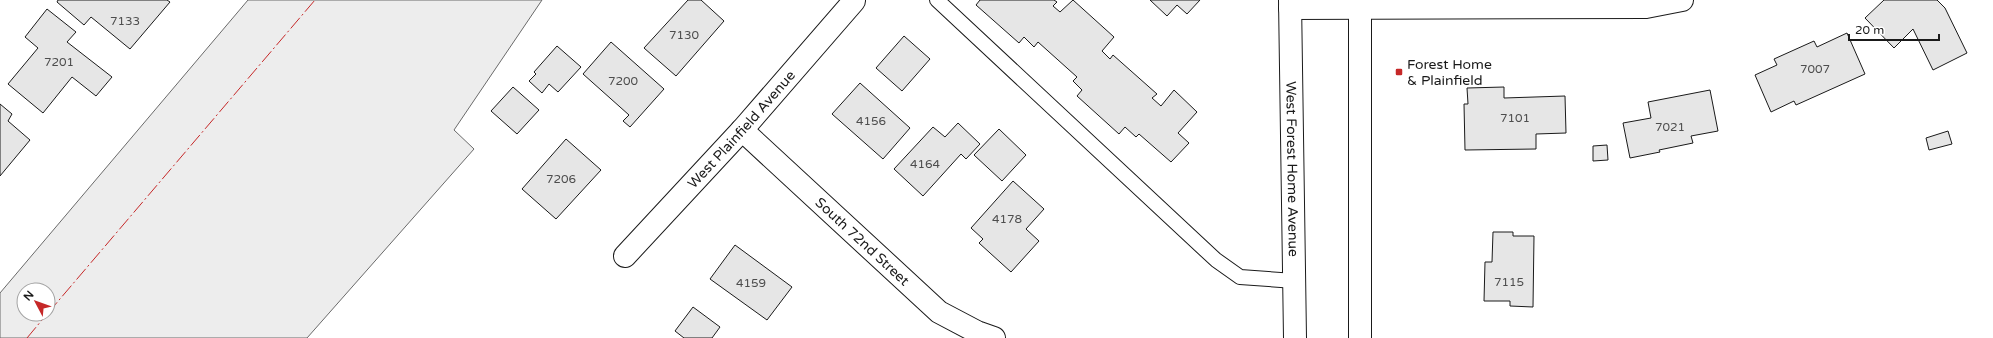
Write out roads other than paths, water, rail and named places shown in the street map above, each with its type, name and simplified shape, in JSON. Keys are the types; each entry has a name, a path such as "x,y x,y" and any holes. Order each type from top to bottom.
{"street":[{"path":"1290,4 1360,3 1512,9 1646,7 1682,0"},
{"name":"West Plainfield Avenue","path":"625,256 742,130 854,1"},
{"path":"1360,3 1360,338"},
{"name":"West Forest Home Avenue","path":"1290,4 1295,338"},
{"name":"South 72nd Street","path":"742,130 939,312 977,332 994,338"}],"lane":[{"path":"937,0 1216,260 1240,277 1295,281"}],"place":[{"name":"Forest Home & Plainfield","path":"1399,72"}]}
